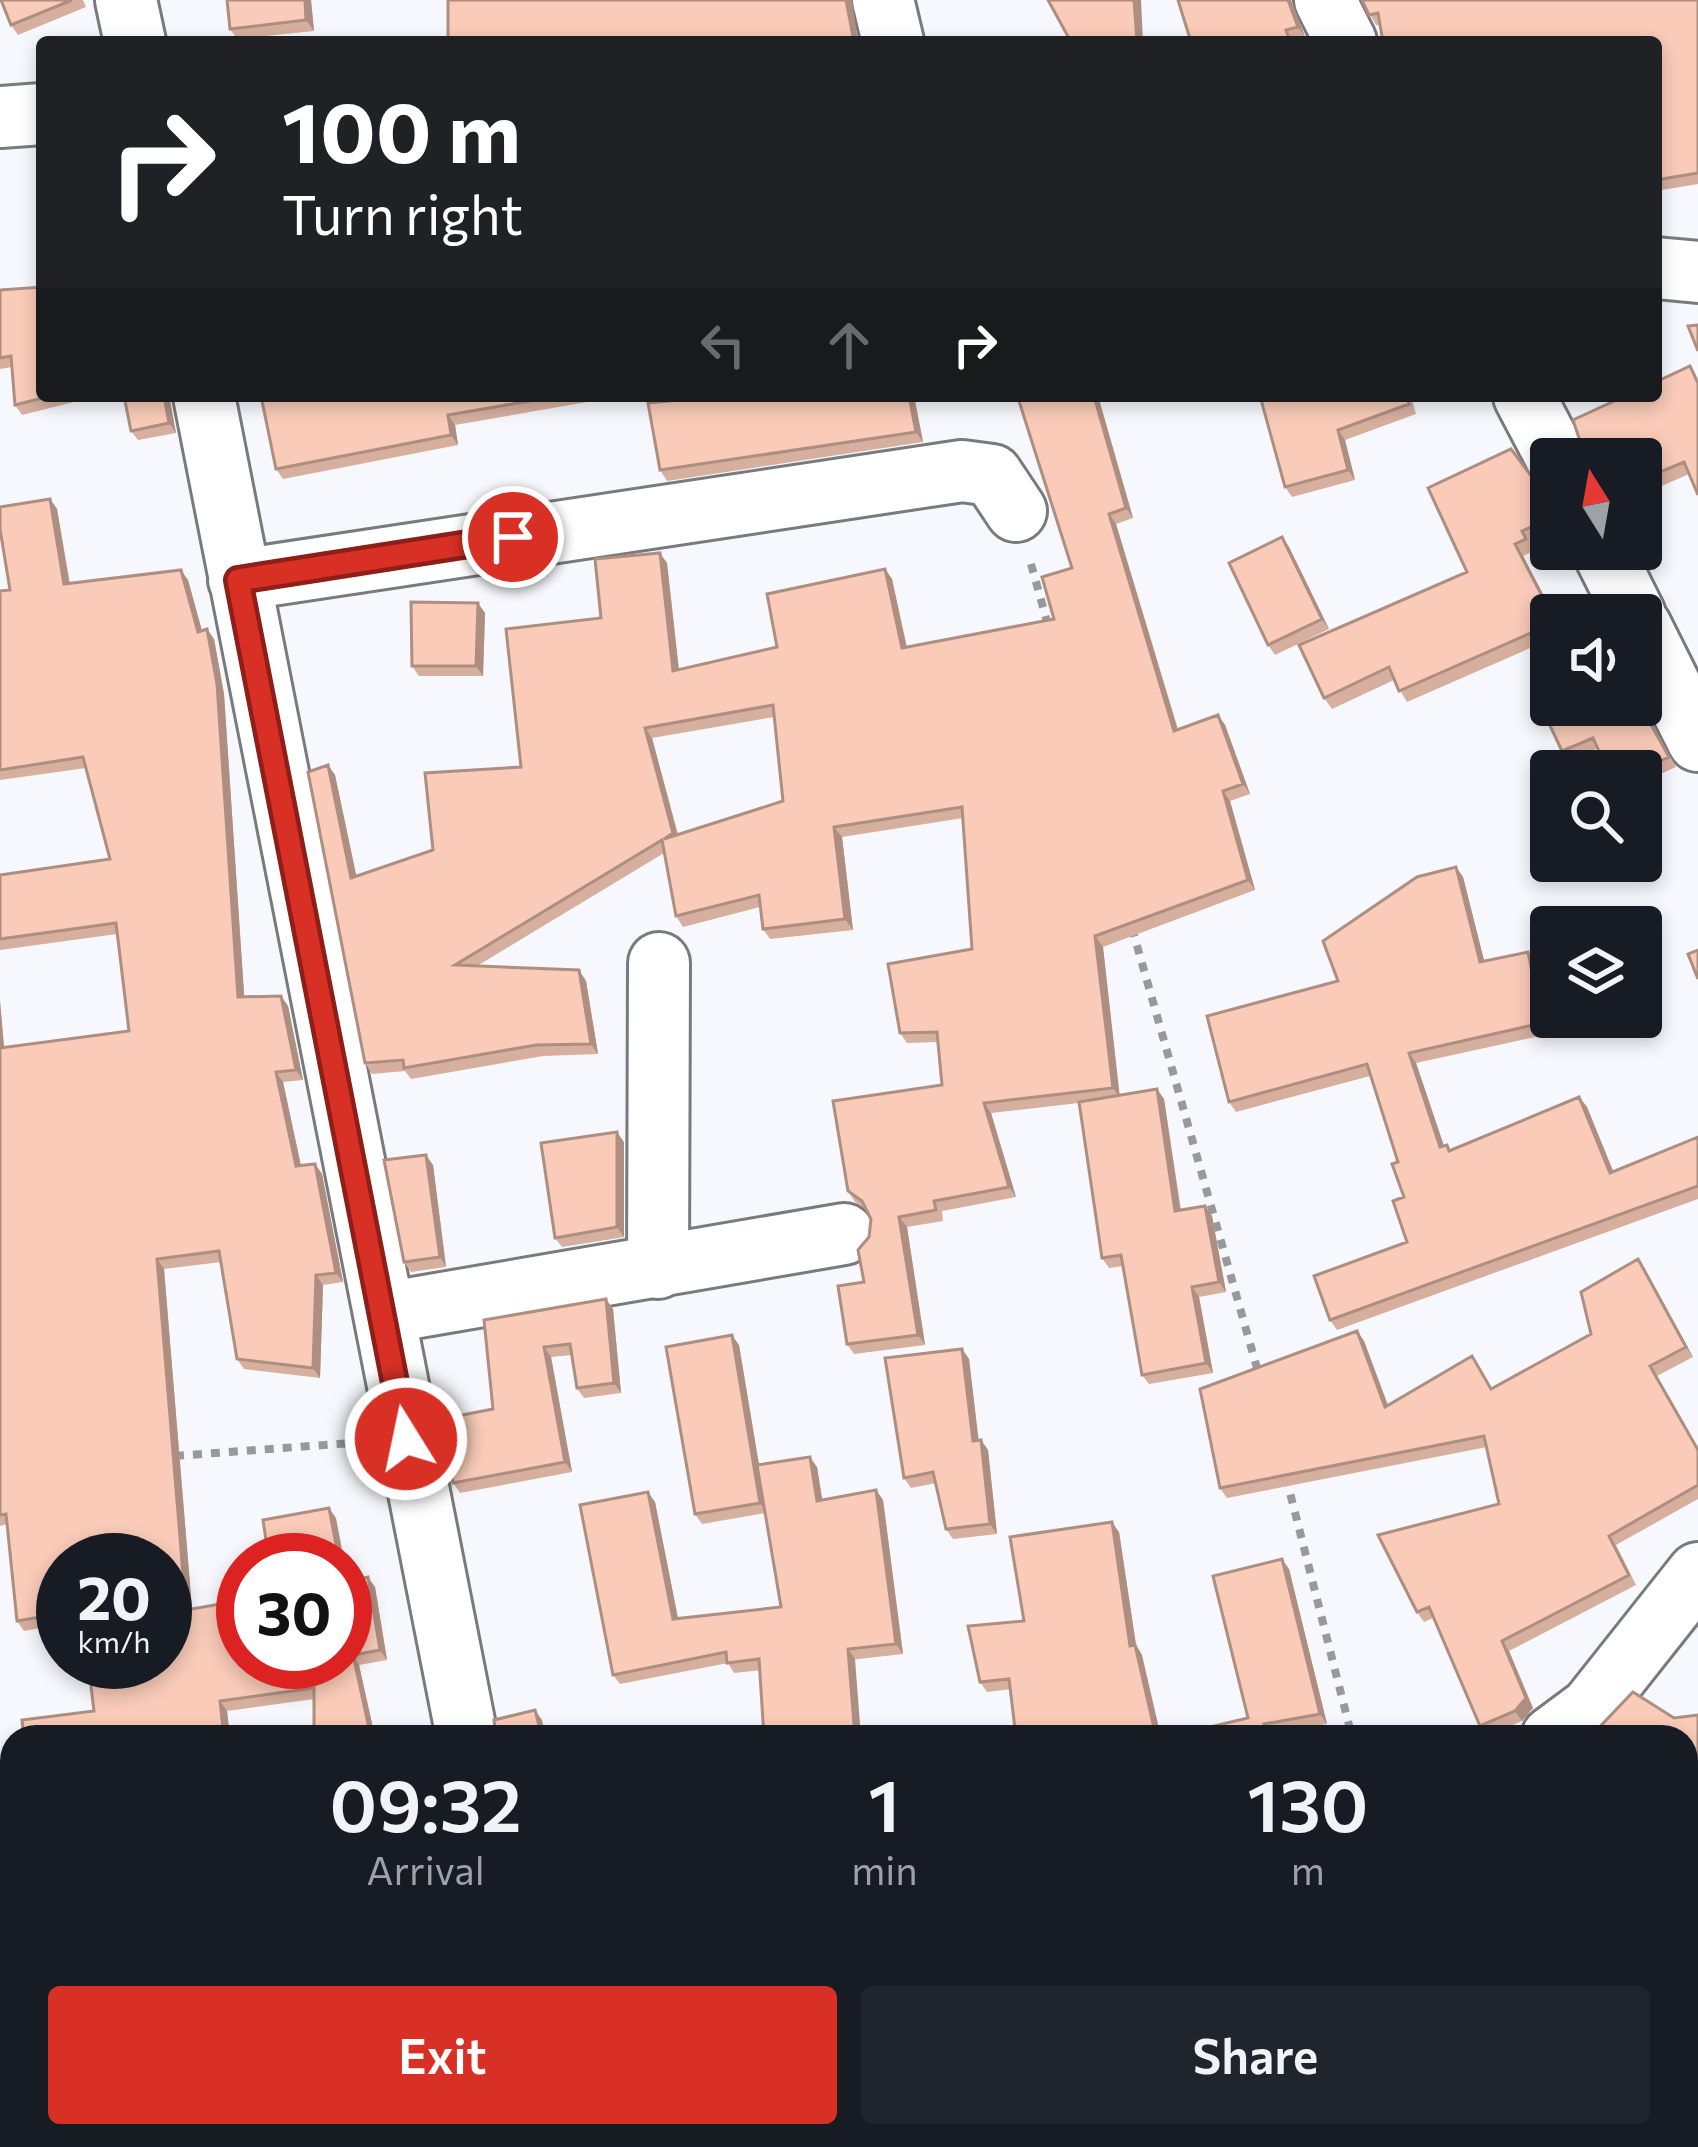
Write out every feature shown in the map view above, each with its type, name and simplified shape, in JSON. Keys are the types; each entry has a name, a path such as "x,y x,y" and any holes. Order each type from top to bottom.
{"street":[{"path":"126,0 134,36"},
{"path":"883,0 892,36"},
{"path":"1325,0 1343,36"},
{"path":"0,117 36,114"},
{"path":"1662,269 1698,272"},
{"path":"205,402 465,1725"},
{"path":"1527,402 1546,438"},
{"path":"238,580 962,472 992,476 1016,511"},
{"path":"1662,669 1698,742"},
{"path":"658,963 658,1268"},
{"path":"384,1313 844,1234"},
{"path":"1568,1725 1591,1708 1698,1573"}],"path":[{"path":"1016,511 1052,638"},
{"path":"1126,906 1264,1393"},
{"path":"152,1458 406,1439"},
{"path":"1281,1458 1349,1725"}],"building":[{"path":"1,0 72,0 11,25"},
{"path":"227,0 305,0 306,20 230,29"},
{"path":"448,0 846,0 853,36 448,36"},
{"path":"1048,0 1134,0 1137,36 1068,36"},
{"path":"1178,0 1288,0 1298,27 1286,30 1288,36 1189,36"},
{"path":"1362,0 1698,0 1698,173 1662,179 1662,36 1382,36 1378,13 1369,15"},
{"path":"36,287 36,400 15,405 11,356 0,358 0,290"},
{"path":"1698,325 1698,351 1688,326"},
{"path":"1690,366 1698,383 1698,495 1684,462 1662,471 1662,438 1579,438 1573,420 1612,402 1662,402 1662,379"},
{"path":"125,402 165,402 169,423 131,431"},
{"path":"262,402 524,402 448,415 451,435 276,469"},
{"path":"910,402 916,432 660,470 648,403"},
{"path":"1019,402 1096,402 1126,508 1109,514 1174,731 1218,715 1243,784 1223,791 1248,880 1095,936 1113,1088 984,1103 1009,1187 934,1201 936,1210 899,1217 918,1335 847,1344 838,1286 864,1282 858,1250 869,1237 871,1219 862,1201 848,1191 833,1101 942,1085 937,1032 900,1033 888,964 972,949 962,807 834,827 845,919 763,929 759,895 676,916 662,840 455,965 579,970 591,1044 536,1045 404,1068 403,1060 365,1063 308,772 328,765 351,878 433,850 425,773 521,767 506,629 601,618 595,559 660,553 673,671 777,647 767,594 885,569 902,648 1054,619 1042,577 1072,568","holes":["773,705 783,801 664,839 673,833 645,728"]},
{"path":"1262,402 1408,402 1338,430 1348,470 1285,487"},
{"path":"1511,449 1530,474 1530,528 1522,531 1526,539 1515,544 1541,594 1530,594 1530,633 1399,691 1389,667 1324,698 1299,645 1467,572 1428,488"},
{"path":"50,499 64,584 181,570 198,632 207,629 217,684 238,997 281,996 296,1070 276,1072 296,1166 315,1164 336,1273 316,1275 313,1368 237,1359 219,1251 157,1259 180,1533 36,1533 36,1618 17,1621 6,1514 0,1515 0,1048 129,1031 116,923 0,939 0,875 110,859 83,757 0,770 0,591 10,590 0,507"},
{"path":"1282,537 1322,619 1268,645 1229,563"},
{"path":"411,602 478,603 476,666 412,666"},
{"path":"1550,726 1652,726 1669,757 1662,760 1662,750 1598,750 1593,738 1562,750"},
{"path":"1456,867 1480,962 1528,952 1530,962 1530,1026 1409,1053 1440,1147 1447,1145 1449,1151 1579,1097 1610,1173 1698,1137 1698,1186 1330,1320 1314,1276 1407,1242 1393,1201 1404,1197 1392,1164 1398,1162 1367,1064 1229,1102 1207,1016 1338,981 1323,941 1417,877"},
{"path":"1698,950 1698,979 1688,954"},
{"path":"1157,1089 1175,1211 1205,1206 1219,1282 1192,1287 1206,1363 1142,1375 1121,1255 1102,1258 1079,1102"},
{"path":"617,1132 617,1227 555,1238 541,1143"},
{"path":"426,1155 440,1257 404,1262 384,1160"},
{"path":"1638,1259 1686,1347 1650,1366 1698,1450 1698,1485 1609,1536 1629,1575 1502,1641 1526,1698 1515,1711 1480,1725 1429,1607 1417,1612 1378,1535 1499,1504 1484,1436 1220,1488 1200,1389 1357,1331 1385,1407 1472,1356 1491,1389 1591,1334 1581,1292"},
{"path":"606,1299 614,1383 577,1388 570,1344 544,1347 565,1462 453,1483 442,1419 493,1409 484,1320"},
{"path":"732,1335 760,1503 695,1514 666,1347"},
{"path":"962,1349 973,1441 981,1440 990,1524 946,1529 933,1472 904,1478 885,1358"},
{"path":"810,1457 817,1501 876,1490 896,1644 848,1649 854,1725 763,1725 759,1659 727,1663 726,1652 613,1675 580,1505 648,1492 673,1619 781,1607 757,1465"},
{"path":"329,1508 334,1533 265,1533 263,1520"},
{"path":"1112,1522 1130,1646 1135,1645 1153,1725 1015,1725 1009,1679 980,1682 968,1626 1024,1621 1010,1537"},
{"path":"1282,1559 1320,1714 1264,1725 1219,1725 1248,1718 1213,1576"},
{"path":"372,1601 380,1650 372,1651"},
{"path":"216,1605 216,1689 307,1689 220,1701 223,1725 23,1725 22,1720 94,1711 91,1689 192,1689 192,1609"},
{"path":"314,1689 360,1689 368,1725 314,1725"},
{"path":"1633,1692 1674,1718 1698,1715 1698,1725 1601,1725"},
{"path":"535,1710 539,1725 495,1725 494,1720"}],"route":[{"path":"406,1439 238,580 513,537"}]}
